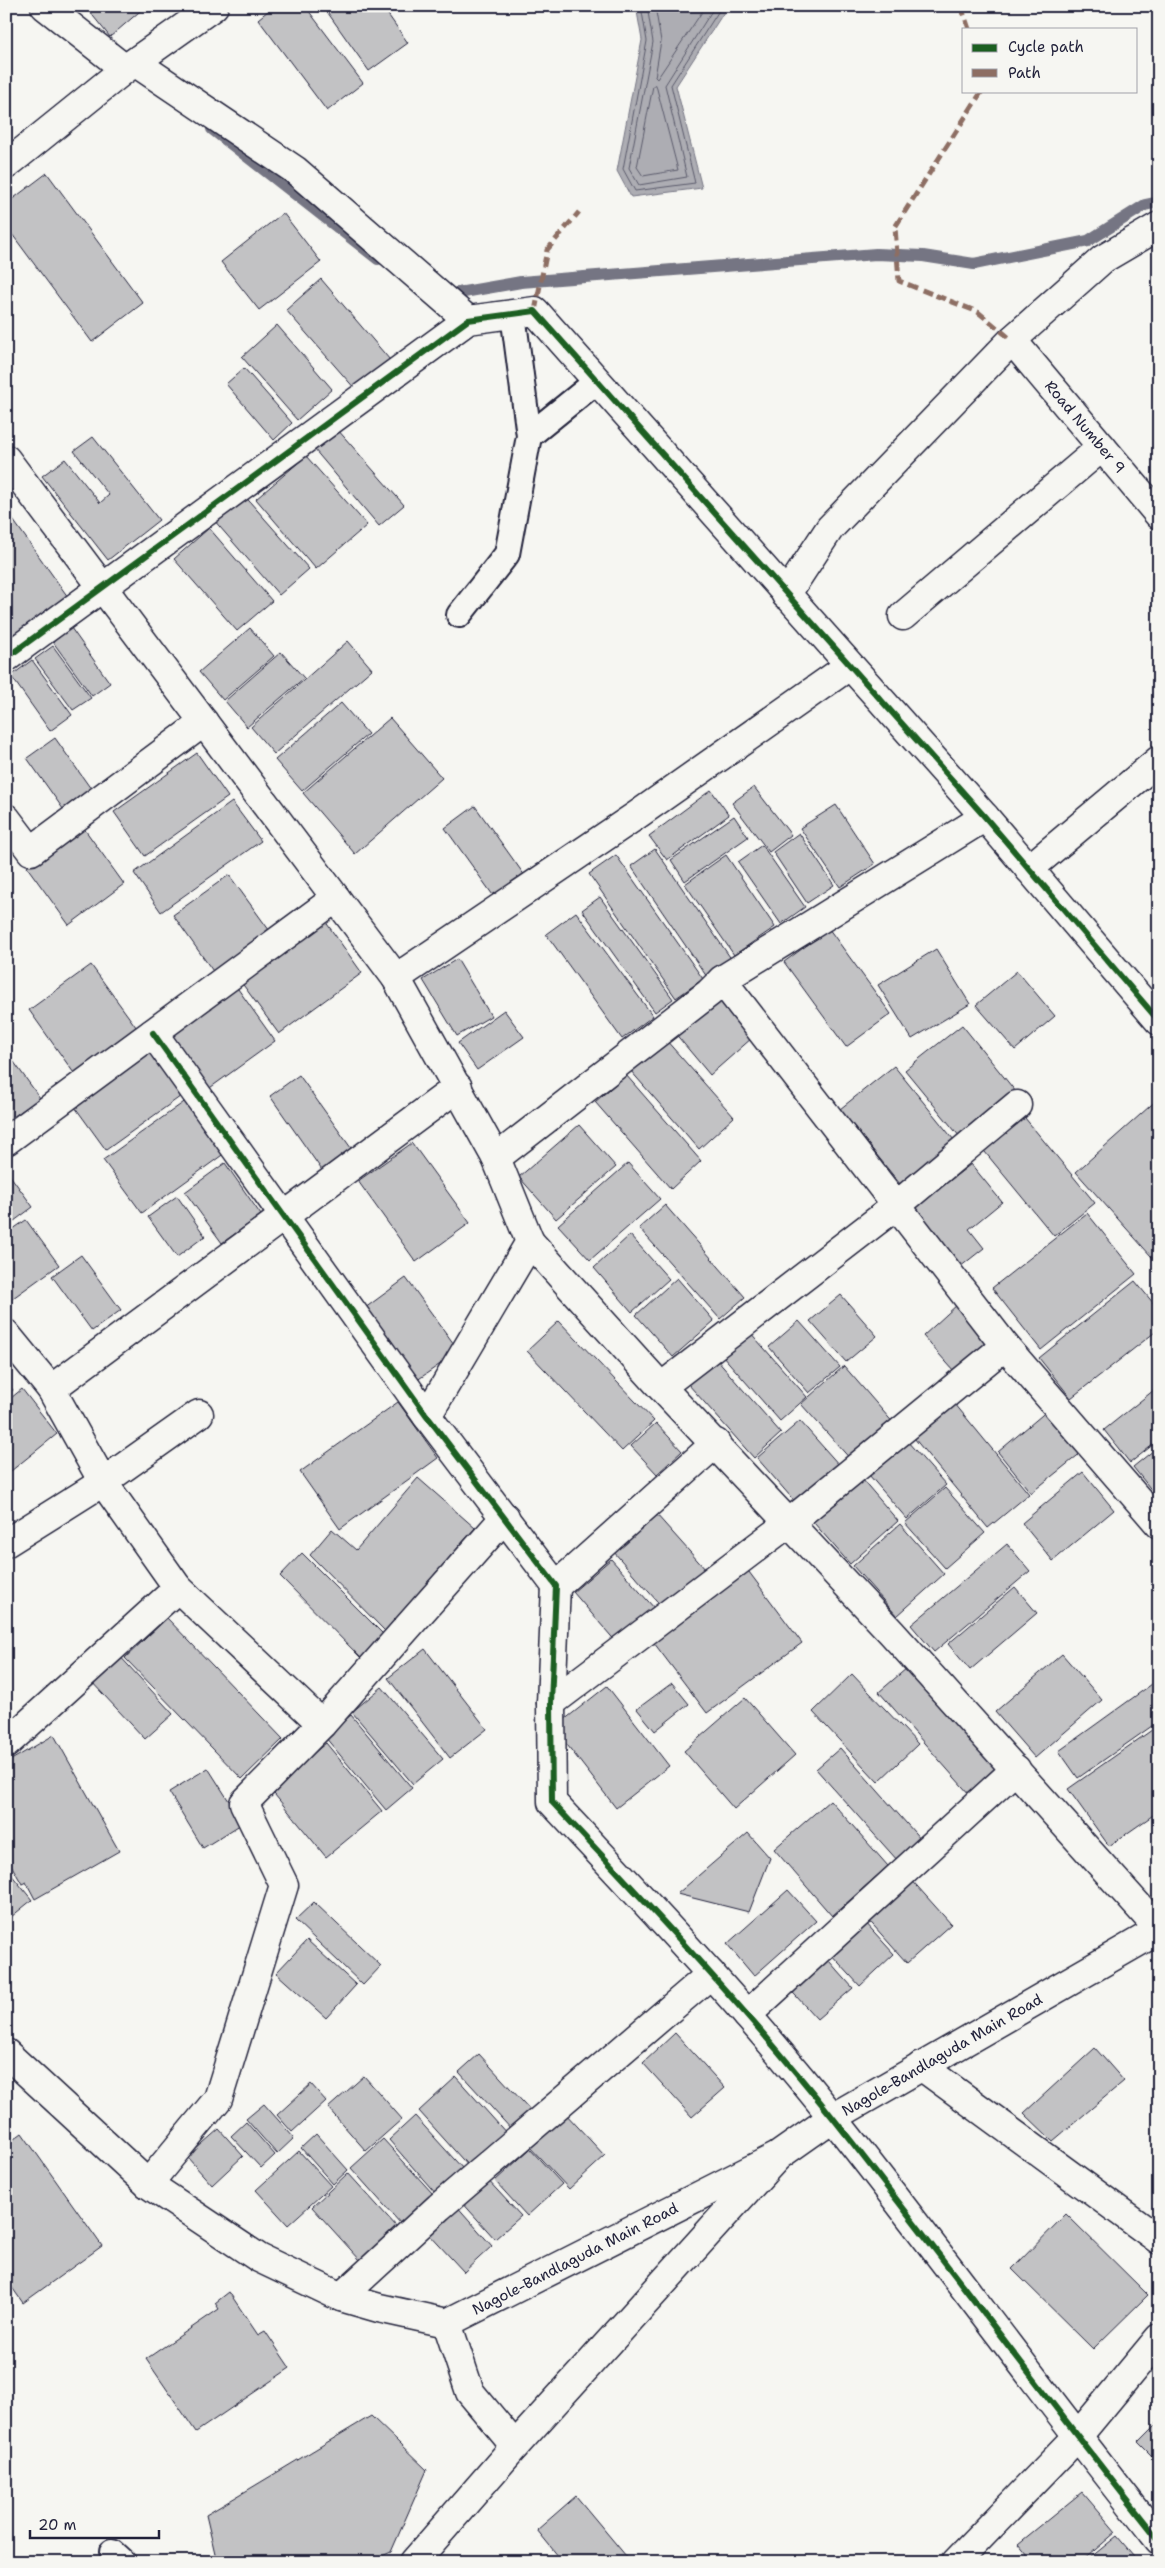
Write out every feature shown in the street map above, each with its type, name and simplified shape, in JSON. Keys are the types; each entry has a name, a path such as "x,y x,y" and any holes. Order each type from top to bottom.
{"street":[{"path":"45,6 131,66 295,170 468,320"},
{"path":"6,165 131,66 214,6"},
{"path":"786,595 830,528 1012,340 1103,259 1159,226"},
{"path":"6,658 468,320 535,311 985,817 1159,1021"},
{"name":"Road Number 9","path":"1012,340 1159,515"},
{"path":"903,616 1102,447"},
{"path":"6,459 396,978 496,1158 530,1242 661,1387 790,1522 1016,1769 1159,1930"},
{"path":"396,978 637,815 849,666"},
{"path":"6,818 31,851 204,722"},
{"path":"1029,869 1159,760"},
{"path":"496,1158 709,993 722,980 985,817"},
{"path":"6,1141 336,898"},
{"path":"722,980 1005,1346 1159,1524"},
{"path":"153,1033 427,1416 556,1586 551,1704 552,1802 711,1974 832,2118 1077,2437 1159,2540"},
{"path":"50,1389 458,1087"},
{"path":"661,1387 896,1206 1017,1104"},
{"path":"427,1416 530,1242"},
{"path":"6,1334 50,1389 103,1482 178,1588 322,1724"},
{"path":"551,1704 790,1522 1005,1346"},
{"path":"6,1543 103,1482 199,1414"},
{"path":"556,1586 716,1443"},
{"path":"148,2184 218,2099 284,1885 244,1803 322,1724 505,1517"},
{"path":"6,1744 178,1588"},
{"path":"747,2015 1016,1769"},
{"name":"Nagole-Bandlaguda Main Road","path":"447,2324 778,2156 832,2118 1159,1930"},
{"path":"341,2297 439,2207 711,1974"},
{"path":"6,2053 148,2184 259,2258 341,2297 447,2324 470,2392 515,2446"},
{"path":"921,2066 1159,2240"},
{"path":"414,2562 515,2446 778,2156"},
{"path":"956,2562 1077,2437 1159,2338"}],"lane":[{"path":"459,615 507,554 530,436 513,314"},
{"path":"530,436 597,381"}],"water":[{"path":"636,6 728,6 676,86 702,188 631,197 617,171 642,40"}],"building":[{"path":"85,6 146,6 110,37"},
{"path":"274,6 305,6 363,83 327,111 258,19"},
{"path":"323,6 382,6 408,43 369,71"},
{"path":"47,173 143,303 92,342 6,226 6,204"},
{"path":"283,213 321,262 259,310 221,262"},
{"path":"321,279 390,360 356,390 286,310"},
{"path":"277,325 332,389 297,420 242,357"},
{"path":"244,368 292,423 274,440 226,384"},
{"path":"337,429 404,505 379,526 314,449"},
{"path":"93,437 159,520 108,560 42,476 65,459 100,503 109,495 74,451"},
{"path":"306,456 367,525 316,569 256,499"},
{"path":"242,493 309,569 279,595 213,519"},
{"path":"6,510 68,597 6,642"},
{"path":"209,528 272,601 237,631 174,559"},
{"path":"71,628 110,683 92,696 53,642"},
{"path":"250,628 274,656 223,700 199,672"},
{"path":"348,641 372,669 274,754 251,727"},
{"path":"53,646 91,698 73,710 35,659"},
{"path":"281,652 304,678 247,727 225,701"},
{"path":"32,660 72,715 50,731 11,676"},
{"path":"341,703 368,734 302,791 275,760"},
{"path":"390,718 442,778 355,854 303,793"},
{"path":"55,738 96,796 68,816 27,758"},
{"path":"197,753 228,797 145,856 114,812"},
{"path":"754,787 791,835 769,852 732,803"},
{"path":"711,790 729,815 667,860 649,836"},
{"path":"232,802 261,841 161,912 134,873"},
{"path":"836,805 875,864 840,887 800,828"},
{"path":"475,806 525,876 495,898 445,828"},
{"path":"734,816 748,837 685,881 671,860"},
{"path":"83,827 124,884 69,925 27,867"},
{"path":"799,833 834,885 807,903 773,852"},
{"path":"762,845 805,907 781,924 738,862"},
{"path":"655,849 732,960 707,977 631,866"},
{"path":"616,855 703,979 676,998 589,874"},
{"path":"726,855 775,927 734,955 685,884"},
{"path":"229,875 272,934 215,974 173,915"},
{"path":"600,897 673,999 655,1012 582,910"},
{"path":"576,912 653,1016 622,1039 546,934"},
{"path":"325,921 362,973 279,1034 241,982"},
{"path":"829,929 891,1014 846,1047 784,962"},
{"path":"936,949 970,1004 912,1039 878,985"},
{"path":"457,959 491,1016 457,1036 423,980"},
{"path":"91,965 139,1031 76,1076 29,1010"},
{"path":"1017,971 1055,1016 1015,1050 976,1005"},
{"path":"233,982 275,1041 207,1090 165,1031"},
{"path":"715,996 752,1038 710,1075 674,1032"},
{"path":"504,1010 524,1037 477,1070 458,1043"},
{"path":"962,1025 1016,1092 960,1137 905,1070"},
{"path":"665,1039 734,1117 699,1149 630,1070"},
{"path":"150,1046 184,1094 106,1150 72,1103"},
{"path":"6,1051 40,1098 6,1122"},
{"path":"894,1066 954,1140 900,1184 840,1109"},
{"path":"299,1075 356,1155 326,1176 270,1096"},
{"path":"626,1075 701,1161 671,1189 595,1102"},
{"path":"1159,1098 1159,1265 1076,1172"},
{"path":"187,1100 225,1153 142,1213 103,1160"},
{"path":"1020,1112 1095,1203 1054,1236 980,1146"},
{"path":"579,1125 616,1167 556,1219 519,1177"},
{"path":"412,1143 470,1223 416,1262 358,1181"},
{"path":"225,1163 261,1215 222,1243 185,1192"},
{"path":"628,1163 660,1199 590,1260 558,1225"},
{"path":"971,1164 1002,1202 969,1229 984,1248 960,1267 914,1209"},
{"path":"6,1170 33,1207 6,1227"},
{"path":"177,1196 205,1236 177,1257 148,1217"},
{"path":"665,1205 745,1297 720,1319 639,1228"},
{"path":"1087,1213 1136,1274 1041,1350 992,1288"},
{"path":"26,1220 59,1265 6,1303 6,1234"},
{"path":"630,1235 669,1279 632,1312 594,1268"},
{"path":"81,1255 121,1310 92,1331 52,1276"},
{"path":"406,1278 459,1351 413,1383 361,1311"},
{"path":"677,1278 714,1321 673,1357 636,1315"},
{"path":"1135,1281 1159,1310 1159,1329 1071,1398 1039,1358"},
{"path":"841,1295 877,1336 846,1362 810,1321"},
{"path":"958,1304 990,1339 954,1371 923,1336"},
{"path":"559,1321 654,1421 622,1451 527,1351"},
{"path":"799,1321 840,1367 809,1393 769,1347"},
{"path":"749,1331 807,1397 780,1421 722,1355"},
{"path":"716,1359 781,1433 754,1458 688,1384"},
{"path":"844,1366 895,1425 853,1462 801,1404"},
{"path":"6,1382 13,1390 6,1396"},
{"path":"1159,1386 1159,1440 1130,1463 1104,1430"},
{"path":"22,1389 57,1434 6,1475 6,1402"},
{"path":"398,1402 438,1458 340,1529 300,1472"},
{"path":"955,1404 1029,1494 988,1528 914,1438"},
{"path":"1048,1410 1082,1452 1031,1493 998,1452"},
{"path":"800,1421 840,1466 797,1504 757,1458"},
{"path":"656,1423 682,1451 657,1474 631,1446"},
{"path":"907,1441 946,1485 907,1519 869,1475"},
{"path":"1159,1446 1159,1497 1158,1498 1133,1467"},
{"path":"856,1472 898,1521 850,1564 807,1515"},
{"path":"1083,1472 1114,1510 1053,1561 1022,1523"},
{"path":"418,1478 475,1528 385,1631 310,1555 332,1529 356,1550"},
{"path":"945,1488 985,1533 945,1568 905,1523"},
{"path":"656,1514 706,1570 663,1608 613,1551"},
{"path":"900,1524 944,1574 897,1616 853,1566"},
{"path":"1007,1544 1030,1571 934,1652 911,1625"},
{"path":"302,1553 384,1635 361,1658 280,1576"},
{"path":"611,1559 655,1609 617,1643 573,1592"},
{"path":"746,1568 802,1643 707,1713 651,1639"},
{"path":"1015,1587 1037,1613 970,1670 948,1644"},
{"path":"167,1618 283,1739 242,1779 125,1658"},
{"path":"425,1649 487,1729 450,1758 388,1678"},
{"path":"117,1653 173,1714 145,1739 89,1679"},
{"path":"1062,1654 1102,1700 1035,1758 995,1712"},
{"path":"907,1668 997,1771 970,1795 879,1692"},
{"path":"852,1674 918,1744 878,1782 813,1712"},
{"path":"1159,1679 1159,1721 1078,1778 1059,1751"},
{"path":"672,1683 689,1704 655,1731 637,1709"},
{"path":"607,1686 669,1766 616,1808 554,1728"},
{"path":"382,1687 443,1759 413,1784 352,1712"},
{"path":"745,1698 795,1755 734,1809 684,1751"},
{"path":"351,1715 412,1788 386,1810 325,1737"},
{"path":"1159,1725 1159,1811 1109,1846 1068,1789"},
{"path":"54,1735 119,1851 35,1899 26,1882 22,1884 6,1856 6,1763"},
{"path":"326,1743 382,1811 326,1857 270,1789"},
{"path":"840,1748 922,1841 898,1861 816,1769"},
{"path":"208,1768 243,1823 203,1848 169,1792"},
{"path":"830,1800 888,1866 832,1916 774,1849"},
{"path":"748,1833 770,1858 749,1912 677,1894"},
{"path":"6,1868 32,1900 6,1921"},
{"path":"909,1877 951,1924 907,1963 865,1916"},
{"path":"788,1890 816,1921 754,1976 727,1944"},
{"path":"314,1902 381,1966 363,1985 295,1920"},
{"path":"864,1921 894,1954 860,1986 829,1952"},
{"path":"307,1940 356,1985 326,2018 276,1973"},
{"path":"821,1952 853,1988 817,2019 785,1984"},
{"path":"675,2033 725,2088 692,2117 643,2063"},
{"path":"1095,2048 1124,2081 1053,2141 1024,2113"},
{"path":"479,2054 533,2113 513,2131 459,2072"},
{"path":"364,2076 402,2119 366,2151 328,2108"},
{"path":"456,2077 508,2135 471,2169 419,2111"},
{"path":"311,2084 326,2101 292,2132 277,2115"},
{"path":"264,2104 294,2138 277,2154 246,2119"},
{"path":"564,2112 605,2156 569,2189 528,2145"},
{"path":"415,2116 464,2170 437,2195 389,2140"},
{"path":"246,2122 275,2155 261,2168 231,2136"},
{"path":"219,2129 243,2156 212,2185 187,2157"},
{"path":"22,2133 102,2246 23,2303 6,2279 6,2145"},
{"path":"316,2134 348,2170 333,2184 301,2148"},
{"path":"383,2139 433,2194 401,2224 351,2168"},
{"path":"530,2149 562,2184 527,2216 495,2181"},
{"path":"299,2151 331,2186 288,2225 256,2190"},
{"path":"348,2173 397,2227 360,2260 312,2207"},
{"path":"485,2177 521,2216 495,2239 460,2200"},
{"path":"455,2204 492,2246 464,2272 426,2231"},
{"path":"1066,2214 1148,2295 1093,2349 1012,2269"},
{"path":"229,2292 258,2335 265,2331 290,2368 196,2432 146,2359 219,2309 215,2303"},
{"path":"371,2416 427,2470 391,2552 369,2562 217,2562 206,2515"},
{"path":"1159,2421 1159,2463 1138,2442"},
{"path":"1082,2492 1116,2532 1081,2562 1033,2562 1018,2544"},
{"path":"576,2496 631,2562 563,2562 537,2530"},
{"path":"1117,2536 1139,2562 1085,2562"}],"waterway":[{"path":"212,129 378,259"},
{"path":"441,296 521,282 876,254 923,256 974,264 1088,241 1145,205 1159,202"}],"marked path":[{"path":"961,6 969,28"},
{"path":"981,92 895,227 899,281 978,312 1012,340"},
{"path":"535,311 547,250 579,212"}],"cycle path":[{"path":"6,658 468,320 535,311 985,817 1159,1021"},
{"path":"153,1033 427,1416 556,1586 551,1703 552,1802 696,1957 800,2077 1159,2540"}]}
